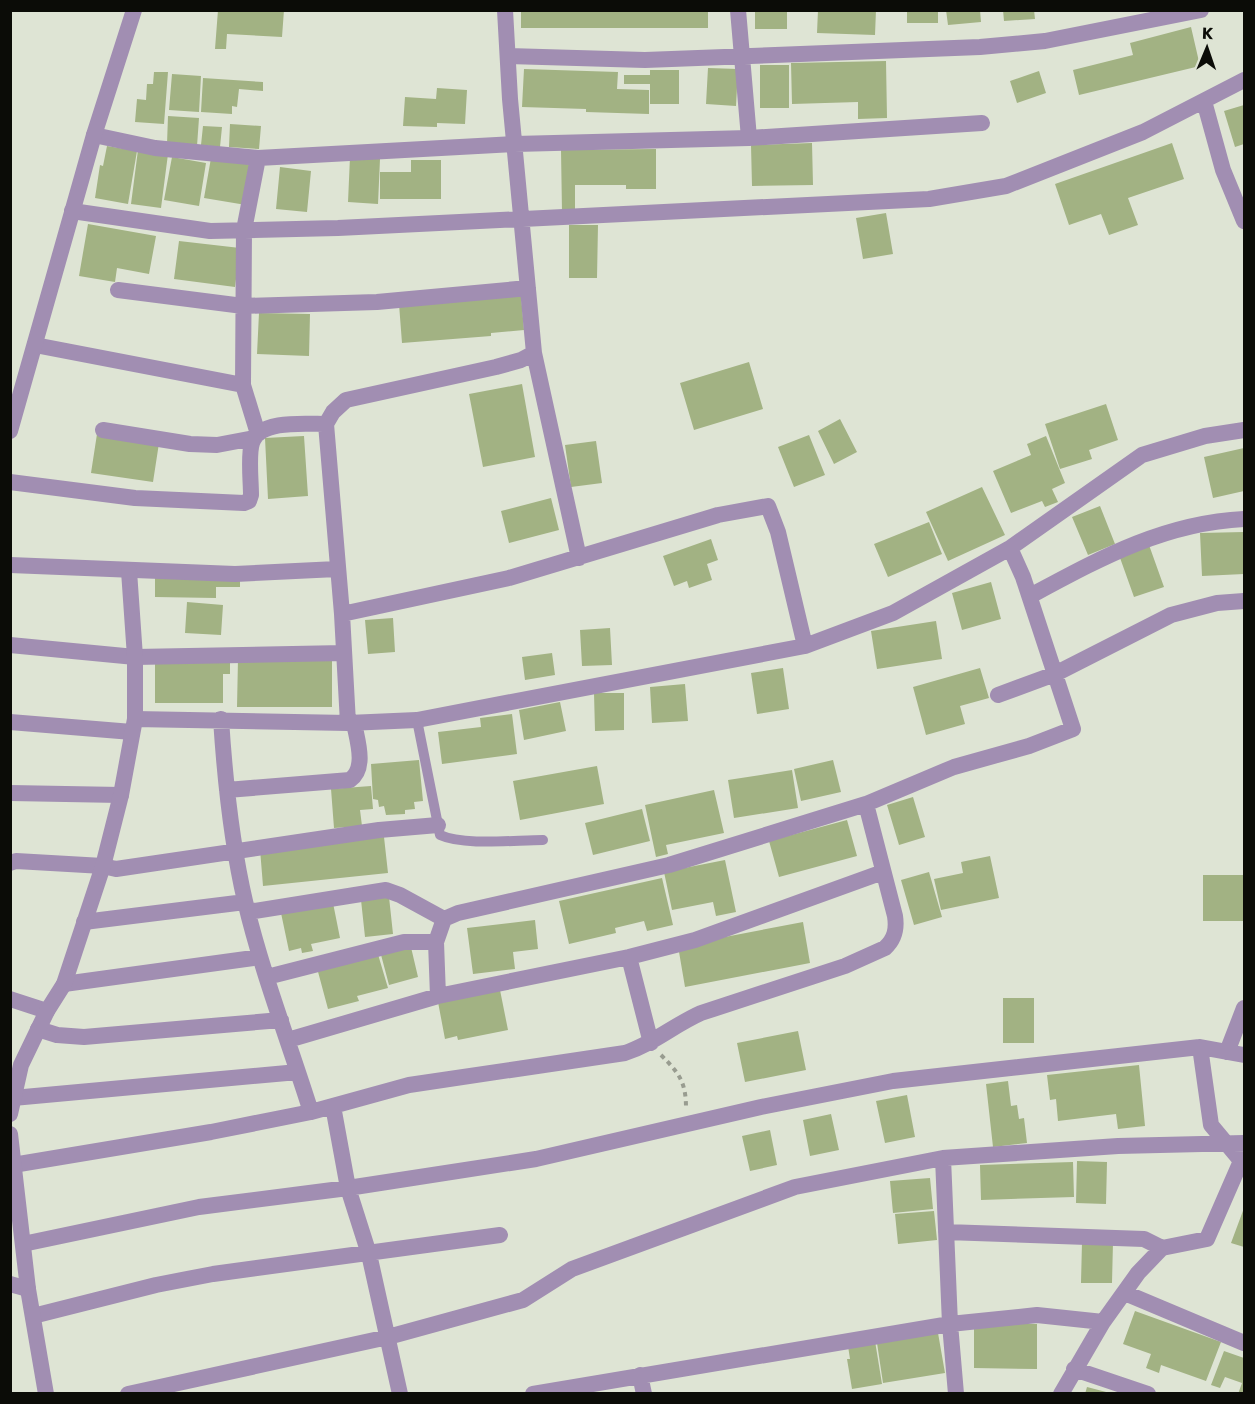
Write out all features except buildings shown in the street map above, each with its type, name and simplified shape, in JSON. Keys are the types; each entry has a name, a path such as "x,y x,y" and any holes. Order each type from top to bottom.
{"street":[{"path":"10,431 93,135 134,10"},
{"path":"505,10 534,352 579,558"},
{"path":"738,10 749,138"},
{"path":"508,56 645,60 980,47 1035,42 1201,10"},
{"path":"72,211 210,231 338,228 929,199 1006,186 1143,132 1245,80"},
{"path":"1204,101 1223,170 1245,221"},
{"path":"93,135 154,148 258,158 515,144 749,138 982,123"},
{"path":"10,482 135,498 244,503 249,501 251,444 256,436 243,385 244,230 258,158"},
{"path":"118,290 243,306 377,302 528,288"},
{"path":"34,345 243,385"},
{"path":"227,789 350,780 359,771 360,764 351,723 344,653 326,424 333,412 346,400 496,367 521,360 534,352"},
{"path":"103,430 190,444 217,445 256,436 277,425 326,424"},
{"path":"10,722 133,725 221,719 351,723 417,720 805,646 892,613 1010,548 1142,454 1205,436 1245,430"},
{"path":"342,614 509,578 718,515 768,506 778,532 805,646"},
{"path":"1030,596 1104,556 1150,538 1204,524 1245,519"},
{"path":"84,922 247,907 386,890 444,919 669,865 866,804 954,767 1029,746 1072,729 1030,596 1010,548"},
{"path":"10,565 235,574 337,569"},
{"path":"129,570 135,657 133,725 121,795 103,866 64,984 16,1064 12,1106 298,1072"},
{"path":"998,695 1055,674 1171,615 1217,603 1245,601"},
{"path":"10,645 135,657 344,653"},
{"path":"221,719 235,850 247,907 260,957 311,1112"},
{"path":"10,793 121,795"},
{"path":"46,1394 23,1244 15,1223 11,1149 211,1132 311,1112 409,1084 611,1056 639,1049 701,1013 845,966 885,948 893,939 896,924 866,804"},
{"path":"10,863 16,861 103,866 116,869 379,830 438,825"},
{"path":"288,1040 438,996 629,957 730,928 883,872"},
{"path":"438,996 436,942 444,919"},
{"path":"267,977 404,942 436,942"},
{"path":"64,984 260,957"},
{"path":"629,957 651,1043"},
{"path":"10,999 47,1011"},
{"path":"1227,1052 1245,1008"},
{"path":"38,1029 57,1035 84,1037 282,1020"},
{"path":"1061,1394 1103,1322 1138,1273 1162,1248 1207,1239 1241,1161 1211,1125 1200,1047"},
{"path":"23,1244 199,1207 348,1188 536,1159 761,1107 892,1081 1200,1047 1245,1055"},
{"path":"333,1106 348,1188 369,1254 400,1394"},
{"path":"128,1394 388,1337 524,1300 572,1269 795,1187 943,1158 1118,1146 1245,1143"},
{"path":"943,1158 950,1324 956,1394"},
{"path":"946,1232 1144,1239 1162,1248"},
{"path":"33,1316 145,1288 213,1274 500,1235"},
{"path":"10,1284 28,1288"},
{"path":"1125,1293 1245,1343"},
{"path":"533,1394 950,1324 1037,1315 1103,1322"},
{"path":"1074,1369 1148,1394"},
{"path":"640,1375 644,1394"}],"lane":[{"path":"417,720 440,835 448,839 543,840"}],"path":[{"path":"651,1043 682,1080 685,1094 685,1125"}]}
